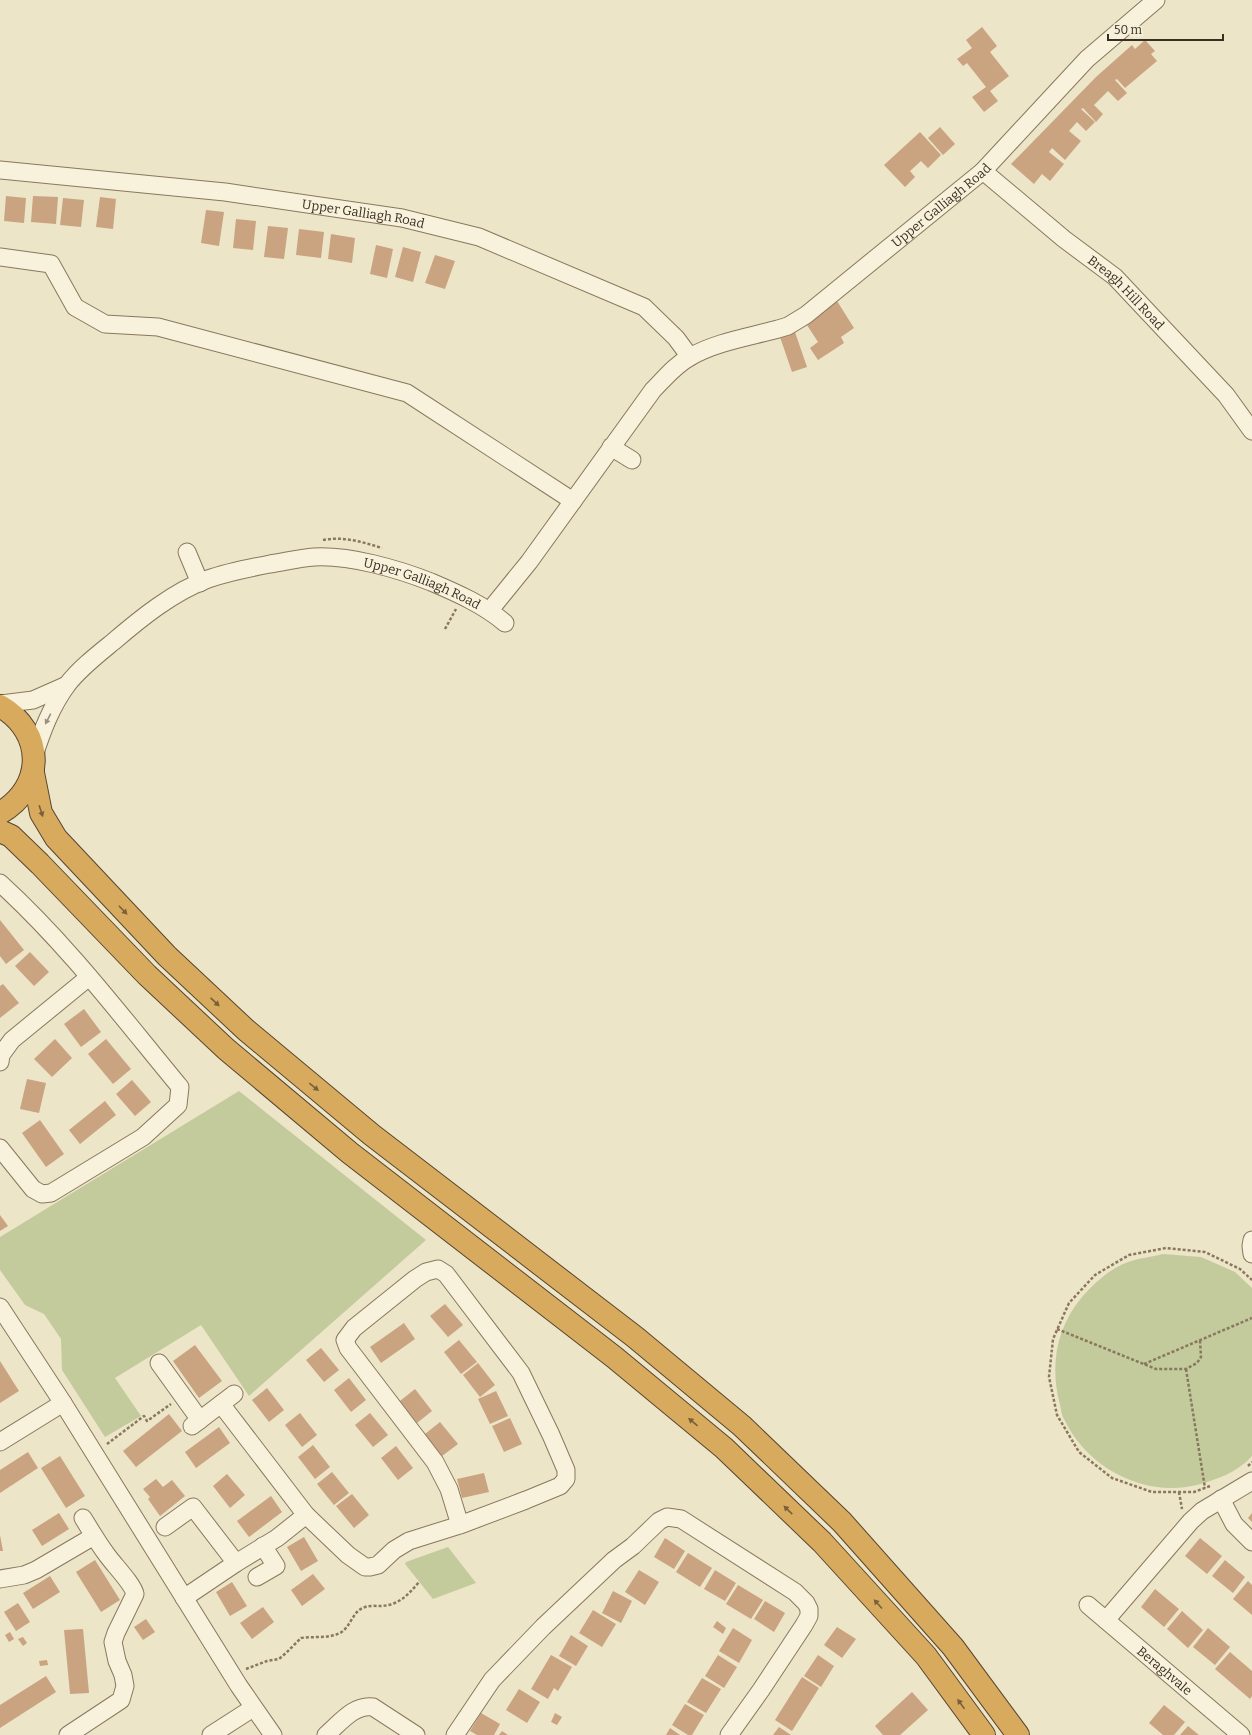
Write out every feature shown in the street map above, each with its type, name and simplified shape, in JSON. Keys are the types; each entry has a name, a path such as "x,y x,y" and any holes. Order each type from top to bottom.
{"highway":[{"path":"0,705 11,713 22,725 31,740 33,764 41,813 56,838 167,956 246,1030 372,1135 628,1332 742,1426 842,1522 953,1647 1018,1735"},
{"path":"0,813 12,806 25,791 33,764"},
{"path":"0,831 11,836 147,975 226,1049 350,1154 614,1357 724,1448 822,1542 926,1656 984,1735"}],"street":[{"name":"Upper Galliagh Road","path":"33,764 46,720 67,685 92,659 141,618 178,594 200,583 242,569 315,557 384,566 416,576 490,610 529,562 653,390 676,367 690,357 709,348 788,326 806,315 983,170 1086,59 1156,0"},
{"name":"Upper Galliagh Road","path":"0,170 225,192 402,218 479,237 644,307 676,338 690,357"},
{"name":"Breagh Hill Road","path":"983,170 1064,239 1115,277 1226,396 1252,431"},
{"path":"0,257 51,264 76,307 105,324 158,327 407,393 573,501"},
{"path":"611,447 632,460"},
{"path":"187,552 200,583"},
{"path":"490,610 505,623"},
{"name":"Upper Galliagh Road","path":"0,705 33,700 67,685"},
{"path":"0,883 23,904 89,977 180,1087 178,1105 143,1137 51,1193 42,1194 33,1189 0,1148"},
{"path":"0,1062 1,1055 12,1040 89,977"},
{"path":"1252,1240 1252,1254"},
{"path":"159,1363 183,1396 196,1423 228,1399 306,1515 348,1555 365,1567 378,1565 394,1550 409,1541 460,1525 526,1500 560,1486 566,1479 566,1470 551,1435 520,1373 446,1274 438,1270 426,1272 415,1279 354,1328 345,1340 348,1348 435,1462 449,1489 460,1525"},
{"path":"0,1306 63,1403 253,1708 273,1735"},
{"path":"0,1442 63,1403"},
{"path":"1106,1620 1191,1521 1202,1511 1216,1492 1249,1474"},
{"path":"1216,1492 1234,1524 1252,1542"},
{"path":"165,1526 192,1507 236,1563"},
{"path":"184,1598 236,1563 277,1538 306,1515"},
{"path":"455,1735 492,1680 543,1627 614,1560 633,1546 659,1521 667,1516 681,1519 728,1548 795,1592 806,1603 809,1609 809,1616 804,1625 729,1735"},
{"path":"68,1735 121,1700 125,1686 124,1675 117,1661 114,1642 116,1633 135,1594 133,1586 124,1578 83,1518"},
{"path":"0,1579 24,1575 36,1570 94,1536"},
{"path":"257,1577 276,1566 263,1546"},
{"name":"Beraghvale","path":"1088,1605 1241,1735"},
{"path":"326,1735 357,1708 366,1706 373,1707 416,1735"},
{"path":"211,1735 253,1708"}],"path":[{"path":"445,629 463,597"},
{"path":"1216,1492 1205,1488 1194,1492 1152,1492 1112,1478 1079,1452 1057,1415 1049,1377 1053,1339 1069,1303 1095,1274 1129,1255 1166,1248 1205,1252 1240,1269 1252,1280"},
{"path":"1144,1364 1252,1318"},
{"path":"1057,1329 1156,1369 1186,1369 1197,1364 1201,1357 1200,1340"},
{"path":"1186,1369 1205,1488"},
{"path":"105,1446 144,1416 147,1421 183,1396"},
{"path":"1249,1474 1252,1462"},
{"path":"234,1677 252,1666 279,1659 300,1638 332,1636 342,1632 349,1625 360,1608 366,1606 389,1606 396,1603 405,1598 419,1582"}],"green space":[{"path":"239,1091 426,1240 249,1396 201,1325 115,1378 141,1416 105,1437 62,1370 61,1339 44,1314 25,1305 0,1270 0,1237"},
{"path":"1163,1254 1201,1257 1235,1272 1252,1288 1252,1456 1240,1467 1212,1481 1177,1488 1157,1487 1138,1483 1119,1475 1102,1465 1087,1452 1074,1436 1063,1417 1056,1387 1055,1373 1061,1333 1073,1309 1082,1297 1097,1281 1115,1268 1137,1259"},
{"path":"448,1547 476,1583 433,1599 405,1564 406,1562"}],"building":[{"path":"982,27 997,46 990,52 1009,76 990,91 998,101 984,112 972,97 986,87 967,63 963,66 957,59 972,48 966,40"},
{"path":"1145,40 1155,51 1151,54 1157,61 1125,88 1117,79 1115,80 1127,93 1118,101 1108,91 1094,105 1103,114 1096,122 1083,108 1081,109 1095,122 1086,131 1077,122 1069,131 1081,141 1065,160 1052,148 1049,152 1064,164 1050,181 1042,174 1034,184 1011,164 1096,77 1132,45 1135,49"},
{"path":"940,127 955,144 943,155 928,138"},
{"path":"920,132 941,155 928,168 921,161 910,171 915,177 905,187 884,165"},
{"path":"6,196 26,198 24,223 4,221"},
{"path":"33,196 58,197 56,224 31,222"},
{"path":"100,197 116,199 113,229 96,227"},
{"path":"63,198 84,200 81,227 60,225"},
{"path":"206,210 224,212 219,246 201,243"},
{"path":"236,219 256,221 253,250 233,248"},
{"path":"268,226 288,228 284,259 264,257"},
{"path":"299,229 324,232 321,258 296,255"},
{"path":"331,234 355,238 352,263 328,259"},
{"path":"376,245 393,249 387,278 370,274"},
{"path":"403,247 421,252 413,282 395,277"},
{"path":"435,255 455,261 445,289 425,283"},
{"path":"837,301 854,328 841,337 844,343 818,360 810,348 818,342 805,322"},
{"path":"795,332 807,367 792,372 780,337"},
{"path":"0,920 24,950 6,964 0,956"},
{"path":"30,952 49,972 34,986 15,966"},
{"path":"3,984 19,1003 0,1018 0,986"},
{"path":"84,1009 101,1032 81,1047 64,1024"},
{"path":"55,1039 72,1058 52,1077 34,1059"},
{"path":"106,1039 131,1069 113,1084 88,1054"},
{"path":"27,1079 46,1083 39,1113 20,1109"},
{"path":"132,1080 151,1102 135,1116 116,1094"},
{"path":"105,1101 116,1115 80,1144 69,1130"},
{"path":"40,1120 64,1154 46,1167 22,1133"},
{"path":"0,1215 8,1226 0,1231"},
{"path":"445,1304 463,1325 448,1337 430,1316"},
{"path":"404,1323 415,1339 381,1363 370,1347"},
{"path":"459,1340 477,1362 461,1374 444,1352"},
{"path":"195,1345 222,1381 199,1398 173,1361"},
{"path":"321,1348 339,1370 324,1382 306,1360"},
{"path":"0,1361 19,1391 0,1403"},
{"path":"478,1363 495,1385 480,1397 463,1375"},
{"path":"349,1378 366,1400 351,1412 334,1390"},
{"path":"267,1388 284,1410 269,1422 252,1400"},
{"path":"415,1389 432,1411 417,1423 400,1401"},
{"path":"496,1391 508,1416 490,1424 478,1399"},
{"path":"300,1413 317,1435 302,1447 285,1425"},
{"path":"370,1413 388,1435 373,1447 355,1425"},
{"path":"169,1414 182,1431 136,1467 123,1451"},
{"path":"510,1418 522,1444 504,1452 492,1426"},
{"path":"440,1422 458,1444 442,1456 425,1434"},
{"path":"219,1427 230,1443 196,1468 185,1452"},
{"path":"313,1445 330,1467 315,1479 298,1457"},
{"path":"396,1446 413,1468 398,1480 381,1458"},
{"path":"28,1452 38,1468 0,1493 0,1470"},
{"path":"60,1456 85,1496 66,1508 41,1468"},
{"path":"332,1472 349,1493 334,1505 317,1484"},
{"path":"484,1473 489,1492 462,1498 457,1479"},
{"path":"227,1474 245,1495 230,1508 213,1486"},
{"path":"156,1479 163,1487 172,1480 185,1496 160,1516 148,1499 150,1497 143,1489"},
{"path":"352,1494 369,1515 354,1528 336,1506"},
{"path":"271,1496 282,1512 249,1537 237,1521"},
{"path":"59,1513 69,1529 42,1546 32,1530"},
{"path":"1252,1513 1252,1522 1248,1518"},
{"path":"0,1535 3,1551 0,1551"},
{"path":"304,1537 318,1561 301,1571 287,1547"},
{"path":"665,1538 685,1551 674,1569 654,1557"},
{"path":"1200,1538 1222,1556 1207,1574 1185,1556"},
{"path":"688,1553 712,1568 700,1587 676,1572"},
{"path":"95,1560 120,1600 101,1612 76,1572"},
{"path":"1225,1560 1245,1577 1233,1593 1212,1576"},
{"path":"639,1570 659,1582 645,1605 625,1592"},
{"path":"715,1570 736,1583 725,1601 704,1589"},
{"path":"313,1574 325,1589 302,1606 291,1590"},
{"path":"50,1576 60,1592 33,1609 23,1593"},
{"path":"1248,1581 1252,1585 1252,1615 1233,1599"},
{"path":"232,1582 247,1606 230,1616 216,1592"},
{"path":"738,1585 763,1600 751,1619 726,1604"},
{"path":"1155,1589 1179,1609 1164,1627 1141,1607"},
{"path":"613,1591 632,1601 621,1623 602,1613"},
{"path":"765,1601 785,1613 774,1632 754,1619"},
{"path":"18,1603 30,1622 16,1631 4,1612"},
{"path":"263,1607 274,1622 252,1639 240,1623"},
{"path":"593,1610 616,1624 602,1647 579,1633"},
{"path":"1182,1611 1203,1630 1188,1648 1167,1629"},
{"path":"146,1619 155,1632 143,1640 134,1627"},
{"path":"717,1621 726,1628 723,1634 713,1627"},
{"path":"837,1627 856,1639 842,1658 824,1645"},
{"path":"733,1628 752,1640 739,1663 719,1651"},
{"path":"1208,1628 1230,1647 1215,1665 1193,1647"},
{"path":"83,1629 89,1693 70,1694 64,1630"},
{"path":"10,1632 14,1639 9,1642 5,1635"},
{"path":"571,1635 588,1646 576,1666 559,1656"},
{"path":"23,1637 27,1643 23,1646 18,1639"},
{"path":"1230,1652 1252,1671 1252,1696 1250,1699 1215,1669"},
{"path":"551,1655 572,1667 558,1691 554,1688 548,1699 531,1689"},
{"path":"718,1655 737,1667 724,1688 705,1676"},
{"path":"818,1655 834,1666 821,1687 804,1676"},
{"path":"47,1660 48,1665 40,1666 39,1661"},
{"path":"46,1676 56,1692 0,1728 0,1705"},
{"path":"802,1677 819,1688 792,1731 775,1720"},
{"path":"702,1678 721,1689 706,1713 687,1702"},
{"path":"519,1689 540,1702 527,1723 506,1710"},
{"path":"912,1692 928,1710 900,1735 883,1735 875,1726"},
{"path":"685,1704 704,1715 692,1735 688,1735 672,1725"},
{"path":"1164,1705 1185,1722 1174,1735 1163,1735 1149,1723"},
{"path":"481,1713 500,1724 494,1735 477,1735 470,1731"},
{"path":"555,1713 562,1717 557,1725 551,1722"},
{"path":"1188,1726 1199,1735 1180,1735"},
{"path":"779,1727 791,1735 773,1735"},
{"path":"670,1728 680,1735 666,1735"},
{"path":"502,1731 508,1735 499,1735"}]}
